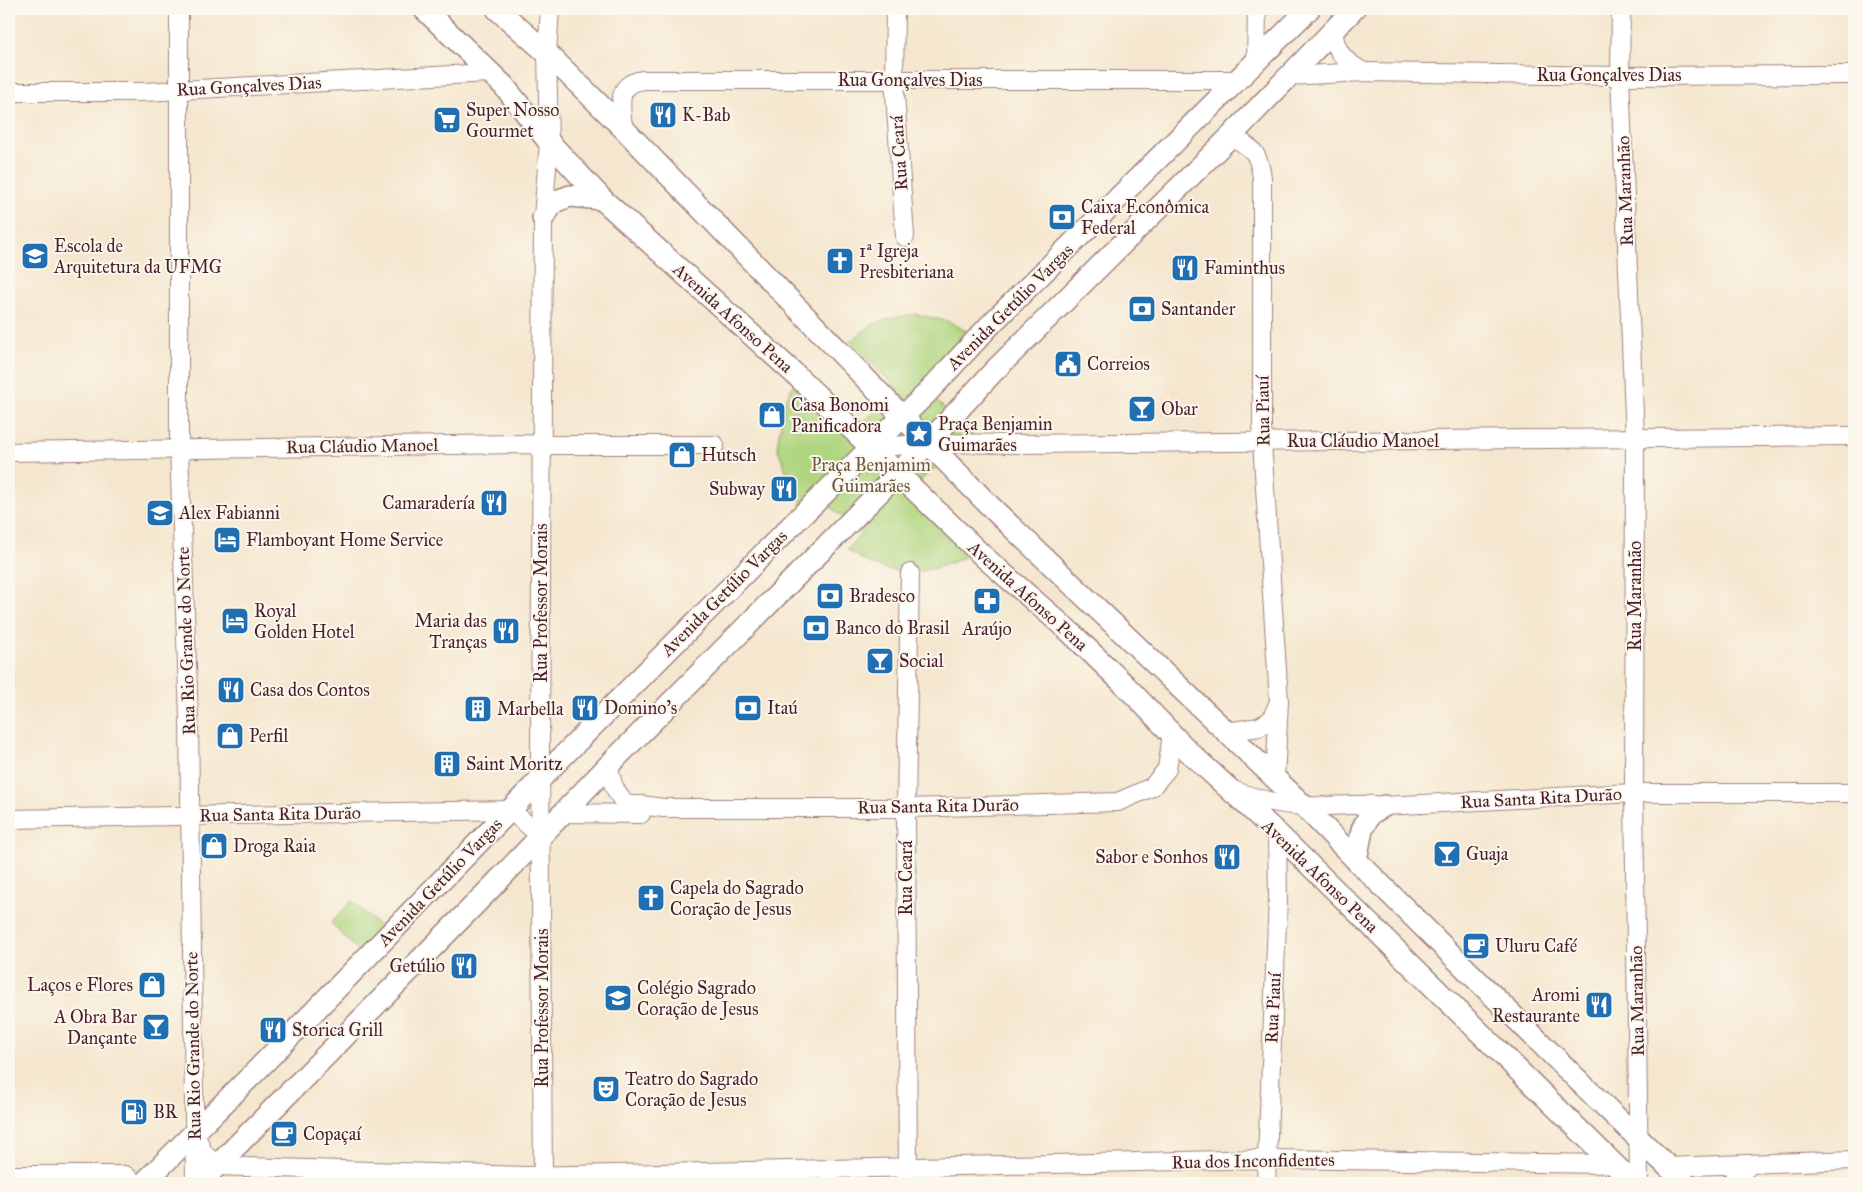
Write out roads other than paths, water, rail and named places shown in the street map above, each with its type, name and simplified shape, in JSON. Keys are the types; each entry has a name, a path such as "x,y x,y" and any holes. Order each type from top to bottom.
{"main road":[{"name":"Avenida Afonso Pena","path":"424,9 504,86 548,142 602,199 797,376 984,557 1070,632 1172,734 1277,833 1633,1183"},
{"name":"Avenida Afonso Pena","path":"498,9 547,53 623,128 994,510 1304,806 1638,1140 1685,1183"},
{"name":"Avenida Getúlio Vargas","path":"144,1183 258,1069 540,778 796,521 926,394 991,324 1256,64 1309,9"},
{"name":"Avenida Getúlio Vargas","path":"200,1183 609,765 928,443 993,372 1230,136 1354,9"},
{"path":"543,218 554,202 570,196 602,199"},
{"path":"1356,860 1362,830 1370,814 1384,806"}],"street":[{"name":"Rua Rio Grande do Norte","path":"179,9 180,449 189,719 195,1183"},
{"name":"Rua Professor Morais","path":"543,1179 540,778 543,218 548,142 547,53 550,9"},
{"name":"Rua Ceará","path":"895,9 894,80 905,236"},
{"path":"1256,64 1257,9"},
{"name":"Rua Maranhão","path":"1621,9 1620,76 1635,439 1634,793 1639,1183"},
{"path":"1333,30 1334,41 1344,60 1364,72"},
{"name":"Rua Gonçalves Dias","path":"1288,76 1364,72 1620,76 1854,75"},
{"name":"Rua Gonçalves Dias","path":"180,83 489,73"},
{"name":"Rua Gonçalves Dias","path":"623,128 621,99 625,87 634,81 644,80 1239,80"},
{"path":"9,92 144,92 180,83"},
{"name":"Rua Piauí","path":"1230,136 1250,147 1259,160 1262,177 1262,442 1279,701 1275,779"},
{"name":"Rua Cláudio Manoel","path":"871,448 928,443 1262,442 1854,436"},
{"name":"Rua Cláudio Manoel","path":"9,452 522,444 715,445"},
{"name":"Rua Ceará","path":"908,1176 906,808 910,573"},
{"path":"1226,732 1259,727 1271,720 1279,701"},
{"name":"Rua Santa Rita Durão","path":"609,765 611,780 616,794 627,805 641,804 663,808 906,808 1118,802 1152,787 1167,769 1172,734"},
{"name":"Rua Santa Rita Durão","path":"1230,789 1267,802 1304,806 1364,804 1384,806 1634,793 1854,793"},
{"name":"Rua Santa Rita Durão","path":"563,813 641,814 663,808"},
{"path":"510,810 541,836"},
{"name":"Rua Santa Rita Durão","path":"9,819 510,810"},
{"name":"Rua Piauí","path":"1266,1183 1278,898 1277,833"},
{"path":"194,1131 203,1152 216,1166"},
{"name":"Rua dos Inconfidentes","path":"216,1166 543,1179 908,1176 1266,1159 1613,1164"},
{"path":"1667,1167 1854,1160"},
{"path":"1730,1183 1751,1164"},
{"path":"9,1175 125,1175 132,1183"}],"place":[{"name":"K-Bab","path":"663,115"},
{"name":"Super Nosso Gourmet","path":"447,120"},
{"name":"Caixa Econômica Federal","path":"1062,217"},
{"name":"Escola de Arquitetura da UFMG","path":"35,256"},
{"name":"1ª Igreja Presbiteriana","path":"840,261"},
{"name":"Faminthus","path":"1185,268"},
{"name":"Santander","path":"1142,309"},
{"name":"Correios","path":"1068,364"},
{"name":"Obar","path":"1142,409"},
{"name":"Casa Bonomi Panificadora","path":"772,415"},
{"name":"Praça Benjamin Guimarães","path":"919,434"},
{"name":"Hutsch","path":"682,455"},
{"name":"Subway","path":"784,489"},
{"name":"Camaradería","path":"494,503"},
{"name":"Alex Fabianni","path":"160,513"},
{"name":"Flamboyant Home Service","path":"227,540"},
{"name":"Bradesco","path":"830,596"},
{"name":"Araújo","path":"987,601"},
{"name":"Royal Golden Hotel","path":"235,621"},
{"name":"Banco do Brasil","path":"816,628"},
{"name":"Maria das Tranças","path":"506,631"},
{"name":"Social","path":"880,661"},
{"name":"Casa dos Contos","path":"231,690"},
{"name":"Domino's","path":"585,708"},
{"name":"Itaú","path":"748,708"},
{"name":"Marbella","path":"478,709"},
{"name":"Perfil","path":"230,736"},
{"name":"Saint Moritz","path":"447,764"},
{"name":"Droga Raia","path":"214,846"},
{"name":"Guaja","path":"1447,854"},
{"name":"Sabor e Sonhos","path":"1227,857"},
{"name":"Capela do Sagrado Coração de Jesus","path":"651,898"},
{"name":"Uluru Café","path":"1476,946"},
{"name":"Getúlio","path":"464,966"},
{"name":"Laços e Flores","path":"152,985"},
{"name":"Colégio Sagrado Coração de Jesus","path":"618,998"},
{"name":"Aromi Restaurante","path":"1599,1005"},
{"name":"A Obra Bar Dançante","path":"156,1027"},
{"name":"Storica Grill","path":"273,1030"},
{"name":"Teatro do Sagrado Coração de Jesus","path":"606,1089"},
{"name":"BR","path":"134,1112"},
{"name":"Copaçaí","path":"284,1134"}],"park label":[{"name":"Praça Benjamim Guimarães","path":"871,475"}]}
